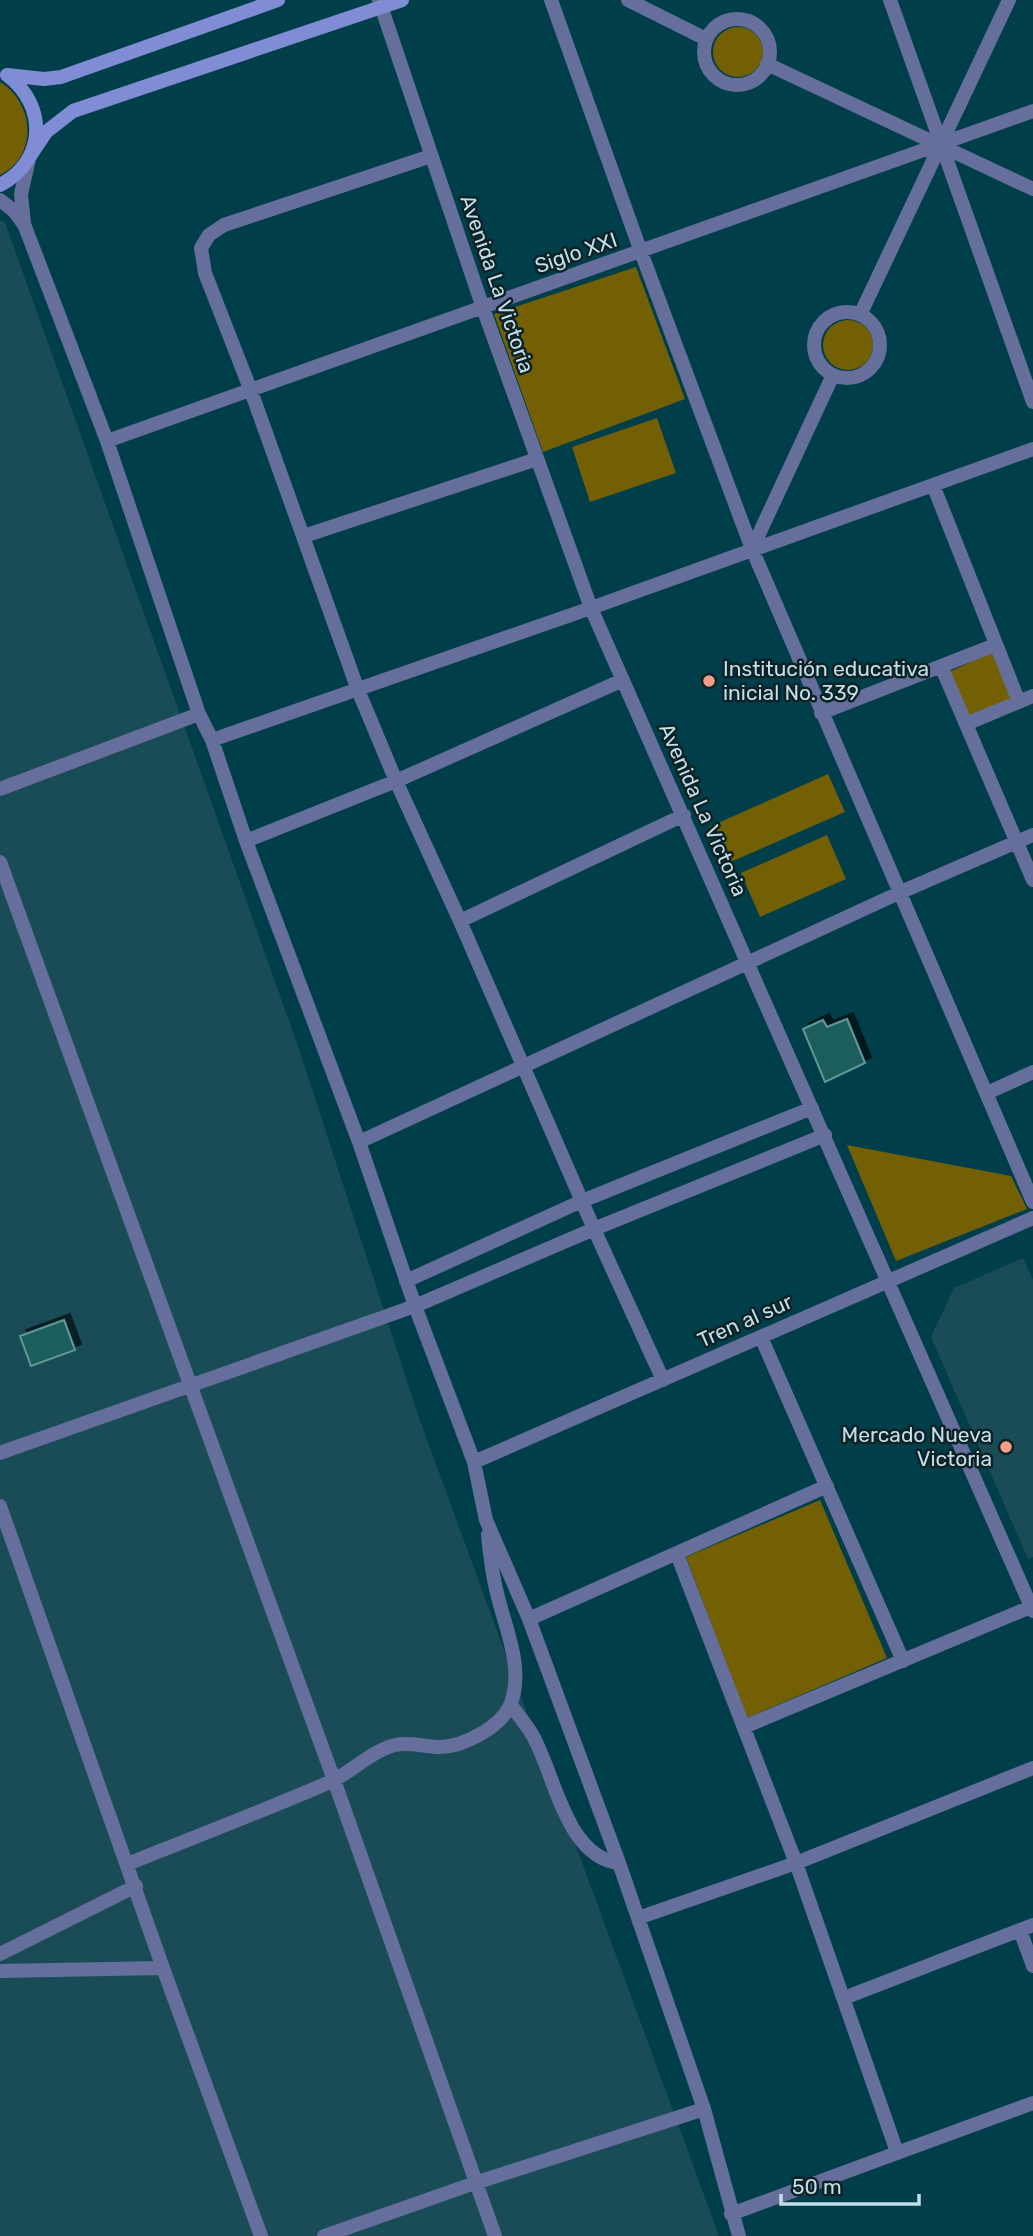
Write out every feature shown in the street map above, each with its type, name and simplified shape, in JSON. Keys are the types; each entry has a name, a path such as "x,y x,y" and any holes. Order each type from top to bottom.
{"street":[{"path":"4,73 44,79 61,77 278,0"},
{"path":"0,185 17,174 46,132 73,111 380,4 402,0"},
{"path":"551,0 641,252 752,549 1033,1202"},
{"path":"628,0 706,38"},
{"path":"890,0 1033,402"},
{"path":"860,315 1009,0"},
{"name":"Avenida La Victoria","path":"380,4 483,308 591,608 1032,1608"},
{"path":"744,19 753,23 766,36 769,45 767,64 750,82 741,85 724,82 710,72 706,64 706,38 718,24 726,20 744,19"},
{"path":"767,64 1033,189"},
{"path":"4,73 23,89 36,116 36,137 21,194 24,224 107,441 199,714 212,740 246,841 359,1142 406,1281 474,1462 486,1520 491,1566 514,1660 515,1683 511,1705 493,1727 473,1738 453,1746 437,1747 410,1743 393,1746 334,1780 127,1864"},
{"name":"Siglo XXI","path":"107,441 1033,111"},
{"path":"431,156 224,225 209,235 201,248 205,273 251,391 358,690 663,1380"},
{"path":"0,200 14,211 24,224"},
{"path":"852,312 869,320 879,336 879,354 869,370 861,375 852,378 833,375 816,356 814,348 817,331 835,314 852,312"},
{"path":"752,549 833,375"},
{"path":"212,740 591,608 1033,449"},
{"path":"303,536 537,459"},
{"path":"933,485 995,645 1026,699 966,724"},
{"path":"821,713 995,645"},
{"path":"941,666 1033,880"},
{"path":"246,841 396,781 623,680"},
{"path":"0,789 199,714"},
{"path":"460,921 684,815"},
{"path":"359,1142 901,892 1033,835"},
{"path":"0,862 334,1780 495,2236"},
{"path":"986,1094 1033,1072"},
{"path":"406,1281 582,1201 812,1108"},
{"path":"0,1453 415,1306 594,1229 825,1135"},
{"name":"Tren al sur","path":"474,1462 1033,1218"},
{"path":"761,1337 903,1661"},
{"path":"529,1619 827,1486"},
{"path":"0,1506 261,2236"},
{"path":"486,1520 529,1619 619,1863 704,2109 738,2236"},
{"path":"677,1554 796,1863 897,2152"},
{"path":"744,1727 1032,1608"},
{"path":"511,1705 533,1735 569,1821 580,1838 594,1855 619,1863"},
{"path":"638,1918 796,1863 1033,1768"},
{"path":"0,1954 136,1886"},
{"path":"844,1998 1027,1927 1033,1966"},
{"path":"0,1971 163,1968"},
{"path":"731,2214 1033,2103"},
{"path":"324,2236 475,2183 704,2109"}],"shaded area":[{"path":"738,27 756,34 763,52 756,70 738,77 720,70 713,52 720,34"},
{"path":"0,82 20,102 27,129 21,155 13,166 0,175"},
{"path":"0,221 5,222 298,1046 419,1418 719,2236 0,2236"},
{"path":"636,267 685,399 543,452 494,314"},
{"path":"848,320 866,327 873,345 866,363 848,370 830,363 823,345 830,327"},
{"path":"657,418 676,473 590,502 572,447"},
{"path":"993,652 1013,699 968,719 949,672"},
{"path":"828,774 845,812 726,864 709,827"},
{"path":"827,835 846,879 760,917 741,873"},
{"path":"847,1145 1011,1176 1027,1209 896,1261"},
{"name":"Mercado Nueva Victoria","path":"1023,1258 1033,1280 1033,1557 1028,1559 931,1337 954,1288"},
{"path":"820,1500 887,1658 747,1718 686,1557"}],"building":[{"path":"847,1019 865,1063 825,1082 803,1029 823,1020 827,1027"},
{"path":"64,1320 75,1350 31,1366 20,1336"}],"place":[{"name":"Institución educativa inicial No. 339","path":"709,681"},
{"name":"Mercado Nueva Victoria","path":"1006,1447"}]}
